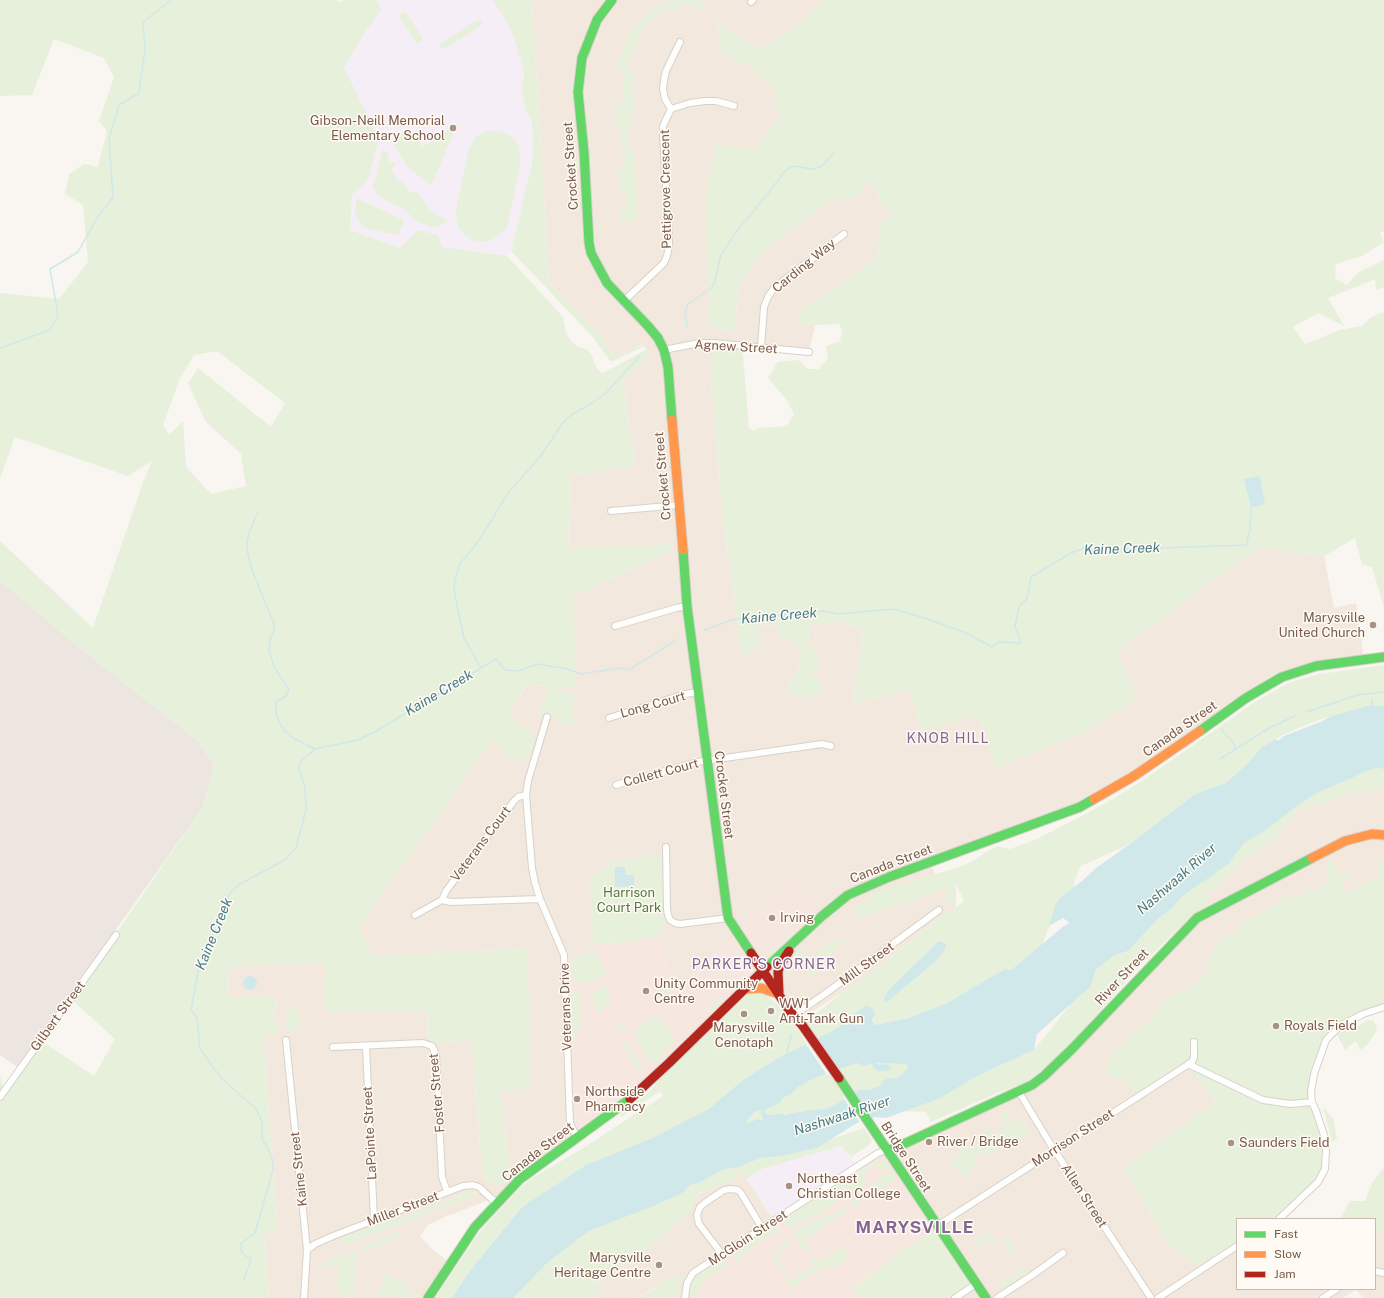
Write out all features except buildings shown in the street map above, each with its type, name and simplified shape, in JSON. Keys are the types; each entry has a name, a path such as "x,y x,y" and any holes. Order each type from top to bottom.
{"main road":[{"name":"Crocket Street","path":"612,0 597,20 582,58 578,92 591,253 602,276 648,326 658,338 664,350 668,367 687,606 728,918 763,971"},
{"name":"Canada Street","path":"428,1298 475,1227 496,1203 529,1172 620,1108 651,1080 763,971 838,903 859,889 889,877 1080,807 1110,791 1171,752 1256,692 1282,677 1316,666 1384,657"},
{"name":"River Street","path":"887,1150 895,1148 1032,1085 1044,1076 1072,1049 1197,918 1345,841 1372,834 1384,835"},
{"path":"745,989 761,988 779,994 778,980 780,965 796,940"},
{"name":"Bridge Street","path":"763,971 878,1136 986,1298"}],"street":[{"path":"680,42 666,71 664,80 663,89 665,99 671,109 690,103 705,101 716,101 734,106"},
{"name":"Pettigrove Crescent","path":"624,301 664,263 670,246 663,134 664,126 671,109"},
{"name":"Carding Way","path":"761,347 764,307 774,288 844,234"},
{"name":"Agnew Street","path":"664,350 699,343 809,352"},
{"path":"610,511 679,505"},
{"path":"615,626 687,606"},
{"name":"Long Court","path":"609,718 685,694 698,692"},
{"name":"Veterans Drive","path":"547,717 528,781 526,795 532,868 540,899 564,955 570,1123 577,1138"},
{"name":"Collett Court","path":"616,785 688,763 822,744 831,746"},
{"name":"Veterans Court","path":"415,916 442,900 446,891 514,801 518,797 526,795"},
{"path":"666,847 667,909 670,920 680,924 728,918"},
{"name":"Veterans Court","path":"442,900 451,902 540,899"},
{"name":"Mill Street","path":"794,1015 939,910"},
{"name":"Gilbert Street","path":"0,1097 116,935"},
{"path":"1282,1218 1318,1182 1325,1169 1326,1151 1324,1135 1312,1102 1312,1092 1314,1074 1326,1040 1340,1026 1363,1014 1384,1007"},
{"name":"Kaine Street","path":"286,1040 307,1250 304,1298"},
{"name":"Foster Street","path":"333,1047 423,1042 432,1046 435,1050 442,1177 447,1192"},
{"path":"1194,1042 1194,1057 1192,1062 1188,1064 1263,1100 1290,1104 1312,1102"},
{"name":"LaPointe Street","path":"366,1046 374,1220"},
{"name":"Morrison Street","path":"937,1226 1188,1064"},
{"name":"Allen Street","path":"1019,1092 1054,1150 1151,1298"},
{"name":"McGloin Street","path":"685,1298 687,1282 692,1276 722,1254 878,1153 887,1150"},
{"name":"Miller Street","path":"307,1250 324,1240 462,1186 473,1185 485,1190 496,1203"},
{"path":"722,1254 699,1224 697,1215 700,1207 724,1190 738,1190 762,1228"},
{"path":"1158,1298 1236,1247"},
{"path":"996,1298 1031,1276 1063,1253"},
{"path":"955,1298 976,1284"},
{"path":"1323,1298 1333,1290"}],"shaded area":[{"name":"Gibson-Neill Memorial Elementary School","path":"376,0 493,0 508,24 516,44 524,74 521,91 527,114 532,122 533,155 525,199 511,251 507,256 442,247 400,248 350,230 352,195 367,182 344,68 366,31 381,10"},
{"path":"532,0 822,0 809,17 760,49 716,23 722,54 749,66 777,91 775,102 781,119 772,126 754,151 715,145 710,328 735,329 738,289 753,265 769,247 829,201 850,198 861,184 875,184 881,204 895,211 890,217 879,223 881,237 875,260 801,311 800,324 815,325 809,352 714,343 711,381 723,517 742,655 760,646 760,626 777,625 781,642 788,636 792,639 794,646 801,651 799,666 788,687 792,695 810,699 807,671 809,623 840,622 863,629 853,704 910,689 922,731 978,715 996,768 1137,697 1117,651 1257,548 1324,556 1334,608 1356,603 1364,659 1292,673 1110,791 930,863 942,889 956,883 956,907 869,974 823,1005 797,1020 763,971 790,882 683,985 665,966 662,927 609,864 606,868 596,871 591,880 596,950 571,960 577,1138 496,1203 492,1199 428,1225 420,1236 434,1251 451,1263 428,1298 269,1298 264,1235 278,1230 263,1035 273,1017 278,998 228,998 229,967 326,963 427,1012 428,1043 471,1040 483,1179 511,1179 500,1093 528,949 372,955 359,927 507,717 527,685 575,688 574,596 672,550 673,544 568,549 570,475 635,467 623,379 651,356 643,344 615,357 598,333 549,282"},
{"path":"0,581 85,652 198,741 214,765 203,807 117,928 71,999 20,1069 0,1055"},
{"path":"1384,769 1383,876 1315,906 1215,967 1189,989 1117,1066 1188,1064 1216,1102 1122,1168 1170,1245 1236,1246 1236,1290 1356,1290 1343,1298 955,1298 976,1284 892,1159 895,1148 1032,1085 1179,936 1214,908 1200,884 1263,832 1294,808 1317,793"},
{"path":"790,882 822,916 651,1080 577,1138 571,1127 565,962 595,950 593,944 625,943 663,935 665,966 683,985"},
{"name":"Northeast Christian College","path":"842,1146 857,1166 777,1219 769,1213 747,1179 762,1169"},
{"path":"887,1150 937,1226 934,1231 905,1249 854,1288 857,1298 685,1298 689,1278"},
{"path":"739,1172 747,1179 769,1213 777,1219 685,1298 680,1298 678,1287 681,1276 650,1290 638,1298 600,1298 597,1291 602,1286 598,1279 634,1259 693,1203 699,1194 728,1182"},
{"path":"1376,1230 1384,1234 1384,1298 1364,1298 1356,1290 1376,1290"}],"green space":[{"path":"0,0 335,0 340,2 345,0 376,0 381,10 366,31 344,68 379,139 367,182 352,195 350,230 400,248 418,230 438,235 442,247 507,256 563,317 566,333 570,339 576,346 587,350 591,354 597,369 602,373 647,349 651,356 623,379 635,467 570,475 568,548 673,544 672,550 574,596 575,688 551,687 563,690 573,696 575,727 539,714 548,686 526,685 508,717 531,731 535,738 528,762 504,757 493,738 359,927 372,955 528,949 530,1087 500,1093 511,1179 502,1187 483,1179 471,1040 428,1043 427,1012 325,1011 326,963 229,967 228,997 278,997 273,1017 280,1034 263,1035 278,1230 264,1236 269,1298 0,1298 0,1074 2,1084 6,1088 41,1041 94,1076 115,1039 71,999 203,807 214,765 198,741 85,652 0,581 0,541 93,628 143,482 152,461 128,476 15,437 0,478 0,293 59,299 88,262 83,205 65,194 69,174 84,164 98,167 107,131 99,121 114,77 104,58 54,39 32,95 0,96","holes":["217,351 285,403 271,427 198,368 188,383 206,422 241,454 246,486 211,494 186,467 183,421 169,435 163,425 180,378 194,355"]},
{"path":"493,0 532,0 549,282 598,333 615,357 644,344 645,346 611,362 593,337 511,251 533,155 532,122 527,114 521,90 524,74 516,44 508,24"},
{"path":"676,0 701,0 707,9 706,12 683,3 677,14 667,9 649,20 640,33 628,67 636,76 630,98 636,100 626,136 630,137 630,149 635,149 637,222 621,222 620,211 627,210 626,194 621,193 618,168 624,168 625,154 622,154 621,130 617,130 616,103 623,102 623,73 617,68 628,37 644,16 666,1 669,4"},
{"path":"822,0 1384,0 1384,231 1380,233 1384,242 1362,256 1336,264 1335,278 1347,285 1359,272 1384,260 1384,287 1376,290 1375,279 1328,298 1344,326 1318,313 1293,327 1305,344 1340,330 1362,326 1371,317 1384,312 1384,607 1372,567 1362,564 1355,538 1324,556 1257,548 1117,651 1137,697 1086,732 996,768 978,715 922,731 910,689 853,704 863,629 840,622 809,624 808,649 817,649 819,665 808,672 818,678 821,689 810,699 792,695 788,687 799,666 801,651 794,646 792,639 788,637 780,642 777,625 760,626 760,646 742,656 723,517 711,381 714,343 742,345 749,428 754,431 759,428 787,426 794,414 786,399 768,378 778,362 799,360 807,369 819,369 828,358 826,346 840,341 842,329 839,324 799,324 801,311 875,260 881,237 879,223 890,217 895,211 881,204 875,184 861,184 861,194 850,198 829,201 769,247 753,265 738,289 735,329 710,328 705,204 715,145 754,151 772,126 781,119 775,102 777,91 749,66 722,55 716,23 760,49 809,17"},
{"path":"404,12 407,14 422,37 421,42 418,43 415,41 400,18 400,14"},
{"path":"477,20 482,21 481,26 445,49 441,48 440,45 442,43"},
{"path":"449,129 453,134 431,186 409,168 391,141 407,130 412,130 423,147"},
{"path":"487,131 500,131 511,136 518,145 521,160 507,228 494,239 484,242 472,240 465,235 459,229 455,215 469,148 477,136"},
{"path":"382,151 388,152 389,162 396,163 392,170 397,180 406,185 410,193 415,191 428,208 438,216 448,220 436,228 417,222 402,207 395,205 378,195 373,187"},
{"path":"357,199 404,220 399,235 364,228 355,215"},
{"path":"1384,665 1384,706 1367,706 1315,721 1281,736 1262,747 1247,764 1226,783 1195,794 1130,844 1081,866 1074,881 1075,887 1061,897 1055,905 1053,916 1042,945 1011,970 1005,969 947,1003 909,1018 876,1025 872,1020 874,1018 852,1015 838,1028 816,1040 805,1023 844,991 964,901 956,884 955,903 953,904 947,901 946,891 942,889 921,898 860,917 854,908 866,903 869,894 963,866 997,846 1010,849 1035,840 1113,799 1145,779 1252,704 1291,682 1320,674"},
{"path":"1375,768 1384,769 1384,782 1372,794 1364,792 1346,793 1330,802 1298,810 1272,842 1243,860 1218,887 1205,893 1212,903 1173,934 1138,968 1058,1058 1026,1082 931,1122 926,1112 904,1111 941,1098 979,1075 1034,1050 1074,1000 1091,986 1096,969 1115,955 1128,951 1158,919 1172,908 1183,896 1228,864 1244,843 1317,793"},
{"name":"Harrison Court Park","path":"666,853 670,920 662,927 663,935 625,943 593,944 590,880 596,871 606,868 610,861"},
{"path":"1384,853 1384,1007 1340,1026 1326,1040 1311,1092 1321,1123 1325,1169 1318,1182 1280,1218 1236,1218 1236,1247 1203,1268 1170,1245 1122,1168 1216,1102 1188,1064 1136,1097 1124,1077 1119,1079 1105,1074 1108,1062 1121,1045 1155,1015 1171,995 1189,989 1206,975 1207,965 1215,945 1227,935 1237,932 1240,924 1280,903 1283,893 1290,898 1297,898 1308,891 1318,888 1328,881 1328,858 1340,876 1354,874 1341,883 1344,893 1379,878 1377,867"},
{"path":"792,933 794,935 772,955 766,958 766,954 769,950 774,949"},
{"path":"844,938 844,940 833,950 833,957 840,968 837,970 827,958 818,963 820,973 813,977 798,961 793,963 789,972 792,977 786,973 798,947 805,953 804,954 813,958 831,942"},
{"path":"596,950 607,974 591,983 574,980 572,978 571,960"},
{"path":"670,983 673,988 658,1000 655,997 661,992 660,990"},
{"path":"605,986 612,1000 606,1004 604,1009 596,1012 591,994"},
{"path":"579,991 581,1006 579,1030 576,1037 573,1038 571,992"},
{"path":"751,992 760,992 765,994 777,1004 784,1011 791,1023 794,1024 807,1044 778,1058 743,1080 707,1110 650,1139 586,1165 522,1207 469,1272 452,1298 435,1298 481,1230 520,1188 529,1180 583,1148 663,1096 660,1091 621,1117 620,1115 648,1093 656,1084 655,1083"},
{"path":"718,1000 724,1000 708,1016 710,1009"},
{"path":"291,1005 298,1010 301,1025 288,1033 285,1018"},
{"path":"655,1014 667,1026 676,1040 660,1055 662,1058 655,1064 654,1062 651,1064 633,1032"},
{"path":"622,1020 628,1029 622,1031 615,1025"},
{"path":"1367,1020 1374,1021 1377,1030 1368,1044 1360,1050 1356,1041 1345,1050 1337,1035 1342,1031 1352,1031"},
{"path":"624,1040 627,1041 641,1065 641,1070 638,1069 622,1044"},
{"path":"857,1063 871,1064 877,1071 887,1071 891,1069 876,1063 905,1064 908,1068 900,1076 869,1090 859,1090 854,1092 823,1111 819,1109 785,1115 782,1113 769,1115 764,1112 766,1109 779,1104 783,1098 791,1094 798,1087 815,1078"},
{"path":"1323,1107 1333,1118 1337,1139 1332,1142"},
{"path":"1003,1108 1018,1127 1020,1121 1027,1123 1031,1136 1024,1131 1023,1139 1000,1144 998,1151 976,1156 976,1163 970,1173 965,1176 957,1169 947,1165 956,1158 960,1149 955,1133 968,1150 972,1146 985,1146 981,1132 986,1128 995,1136 1006,1126 1002,1116"},
{"path":"759,1110 763,1110 763,1120 761,1121 756,1119 746,1125 749,1118"},
{"path":"864,1128 872,1140 869,1145 851,1157 841,1146 762,1169 747,1179 739,1173 728,1182 699,1194 693,1203 693,1210 659,1239 634,1259 598,1279 602,1286 597,1291 600,1298 513,1298 548,1262 589,1231 654,1206 684,1192 690,1185 701,1182 723,1169 736,1168 761,1158 781,1156 817,1148 832,1139"},
{"path":"883,1160 885,1163 887,1161 891,1166 883,1171 877,1165 862,1174 866,1180 865,1185 862,1188 857,1189 823,1213 803,1221 794,1227 789,1227 784,1223 783,1220 865,1167"},
{"path":"1384,1168 1384,1234 1376,1230 1376,1218 1341,1218 1350,1201 1365,1201 1373,1181"},
{"path":"892,1170 897,1178 853,1207 850,1204 845,1207 847,1211 804,1240 810,1249 806,1251 802,1250 794,1236 796,1231 805,1225 832,1215 863,1194 885,1174"},
{"path":"472,1191 479,1194 443,1208 442,1203 465,1192"},
{"path":"437,1204 439,1209 365,1238 355,1239 345,1246 340,1244 342,1238 390,1220 396,1220"},
{"path":"774,1226 777,1227 781,1237 776,1232 738,1257 741,1262 741,1264 739,1264 734,1256 734,1252"},
{"path":"937,1226 976,1284 955,1298 857,1298 854,1288 905,1249 934,1231"},
{"path":"403,1231 394,1240 356,1254 354,1290 356,1298 343,1298 343,1291 337,1292 338,1265 323,1266 321,1263 340,1255 364,1249 368,1244"},
{"path":"990,1233 996,1243 994,1245 984,1243 976,1247 973,1242 985,1234"},
{"path":"1004,1236 1010,1238 1016,1251 1015,1258 1003,1243"},
{"path":"786,1238 789,1242 788,1247 775,1256 791,1281 814,1266 809,1259 814,1256 819,1262 842,1247 849,1259 834,1268 831,1265 827,1268 825,1265 792,1288 771,1255 785,1246 782,1241"},
{"path":"724,1259 731,1270 727,1266 699,1284 702,1288 696,1292 695,1298 689,1298 689,1288 694,1279"},
{"path":"1021,1267 1029,1270 1028,1274 1005,1287 1000,1284 1006,1277 1013,1279 1018,1274"},
{"path":"387,1273 401,1283 408,1282 406,1291 411,1295 421,1293 419,1298 399,1298 395,1295 388,1298 381,1298 378,1295 383,1281 383,1274"},
{"path":"677,1275 681,1276 678,1287 680,1298 638,1298"}],"water":[{"path":"1260,476 1265,504 1251,508 1244,479"},
{"name":"Nashwaak River","path":"1367,706 1384,706 1384,769 1375,768 1317,793 1294,808 1263,832 1244,843 1228,864 1183,896 1172,908 1158,919 1128,951 1115,955 1096,969 1091,986 1037,1034 1034,1050 979,1075 941,1098 886,1118 875,1117 857,1123 817,1148 781,1156 761,1158 736,1168 723,1169 701,1182 690,1185 684,1192 654,1206 589,1231 548,1262 513,1298 452,1298 469,1272 522,1207 586,1165 650,1139 707,1110 743,1080 778,1058 838,1028 852,1015 866,1006 873,1010 875,1015 872,1020 876,1025 909,1018 947,1003 1005,969 1011,970 1064,926 1070,923 1063,918 1049,926 1055,905 1061,897 1096,868 1195,794 1226,783 1247,764 1262,747 1276,739 1278,741 1284,736 1332,716","holes":["857,1063 864,1066 871,1064 877,1071 887,1071 892,1069 887,1065 876,1063 905,1064 908,1068 900,1076 894,1079 888,1078 883,1081 881,1085 869,1090 859,1090 854,1092 838,1103 823,1110 819,1109 785,1115 782,1113 769,1115 764,1112 766,1109 779,1104 783,1098 791,1094 798,1087 815,1078","759,1110 763,1110 761,1112 763,1120 757,1119 746,1124 749,1118"]},
{"path":"615,867 625,867 626,875 634,875 634,886 615,887"},
{"path":"939,941 945,943 946,947 935,962 885,1002 884,998 889,990"},
{"path":"247,976 253,976 257,980 257,986 253,990 247,990 243,986 243,980"}],"pier":[{"path":"815,1038 838,1071 827,1075 805,1043"},
{"path":"852,1091 871,1120 861,1124 843,1097"}],"waterway":[{"path":"0,348 50,330 58,316 50,269 78,252 97,218 113,197 109,139 119,105 139,93 145,50 143,22 171,0"},
{"path":"687,326 685,313 687,305 711,288 714,284 721,255 736,232 771,190 783,173 787,169 794,166 812,169 817,168 823,165 834,153"},
{"path":"481,668 464,638 455,596 454,585 459,565 480,539 508,493 540,457 564,421 605,394 640,356"},
{"name":"Kaine Creek","path":"704,630 732,620 821,611 838,614 893,609 925,618 966,633 992,647 998,642 1021,643 1015,626 1019,606 1027,599 1031,577 1071,553 1084,548 1103,550 1246,545 1250,530 1251,508"},
{"path":"258,512 249,533 247,543 248,555 252,570 274,624 269,650 274,666 289,689 287,695 276,702 276,716 284,730 293,738 315,749"},
{"name":"Kaine Creek","path":"243,1281 251,1260 242,1253 240,1244 255,1233 273,1170 272,1157 262,1138 262,1122 256,1109 222,1079 200,1049 197,1018 191,1010 198,972 230,893 240,884 285,860 296,848 306,810 305,786 298,768 300,762 315,749 358,740 378,730 496,659 505,670 517,671 538,664 567,669 581,674 619,668 629,670 676,640"},
{"path":"1306,712 1358,695 1384,692"},
{"path":"1372,699 1372,706"},
{"path":"1220,759 1271,727 1295,716"},
{"path":"1221,729 1234,744 1235,748"},
{"path":"786,1056 791,1035"}],"traffic: fast":[{"path":"612,0 597,20 582,58 578,92 584,152 589,243 591,253 607,283 648,326 658,338 664,350 668,367 672,420"},
{"path":"683,550 687,606 728,918 751,953"},
{"path":"1200,731 1246,698 1282,677 1316,666 1384,657"},
{"path":"767,967 822,916 848,895 889,877 1080,807 1094,799"},
{"path":"887,1150 895,1148 1032,1085 1044,1076 1072,1049 1197,918 1312,858"},
{"path":"839,1078 986,1298"},
{"path":"428,1298 475,1227 520,1179 630,1099"}],"traffic: slow":[{"path":"672,420 683,550"},
{"path":"1094,799 1134,776 1200,731"},
{"path":"1312,858 1345,841 1372,834 1384,835"},
{"path":"745,989 761,988 779,994"}],"traffic: jam":[{"path":"779,992 778,972 780,965 789,951"},
{"path":"751,953 789,1010 802,1025 839,1078"},
{"path":"630,1099 767,967"}],"place":[{"name":"Gibson-Neill Memorial Elementary School","path":"453,128"},
{"name":"Marysville United Church","path":"1373,625"},
{"name":"Irving","path":"772,918"},
{"name":"Unity Community Centre","path":"646,991"},
{"name":"WW1 Anti-Tank Gun","path":"771,1011"},
{"name":"Marysville Cenotaph","path":"744,1014"},
{"name":"Royals Field","path":"1276,1026"},
{"name":"Northside Pharmacy","path":"577,1099"},
{"name":"River / Bridge","path":"929,1142"},
{"name":"Saunders Field","path":"1231,1143"},
{"name":"Northeast Christian College","path":"789,1186"},
{"name":"Marysville Heritage Centre","path":"659,1265"}],"district":[{"name":"KNOB HILL","path":"948,739"},
{"name":"PARKER'S CORNER","path":"764,965"},
{"name":"MARYSVILLE","path":"915,1228"}]}
